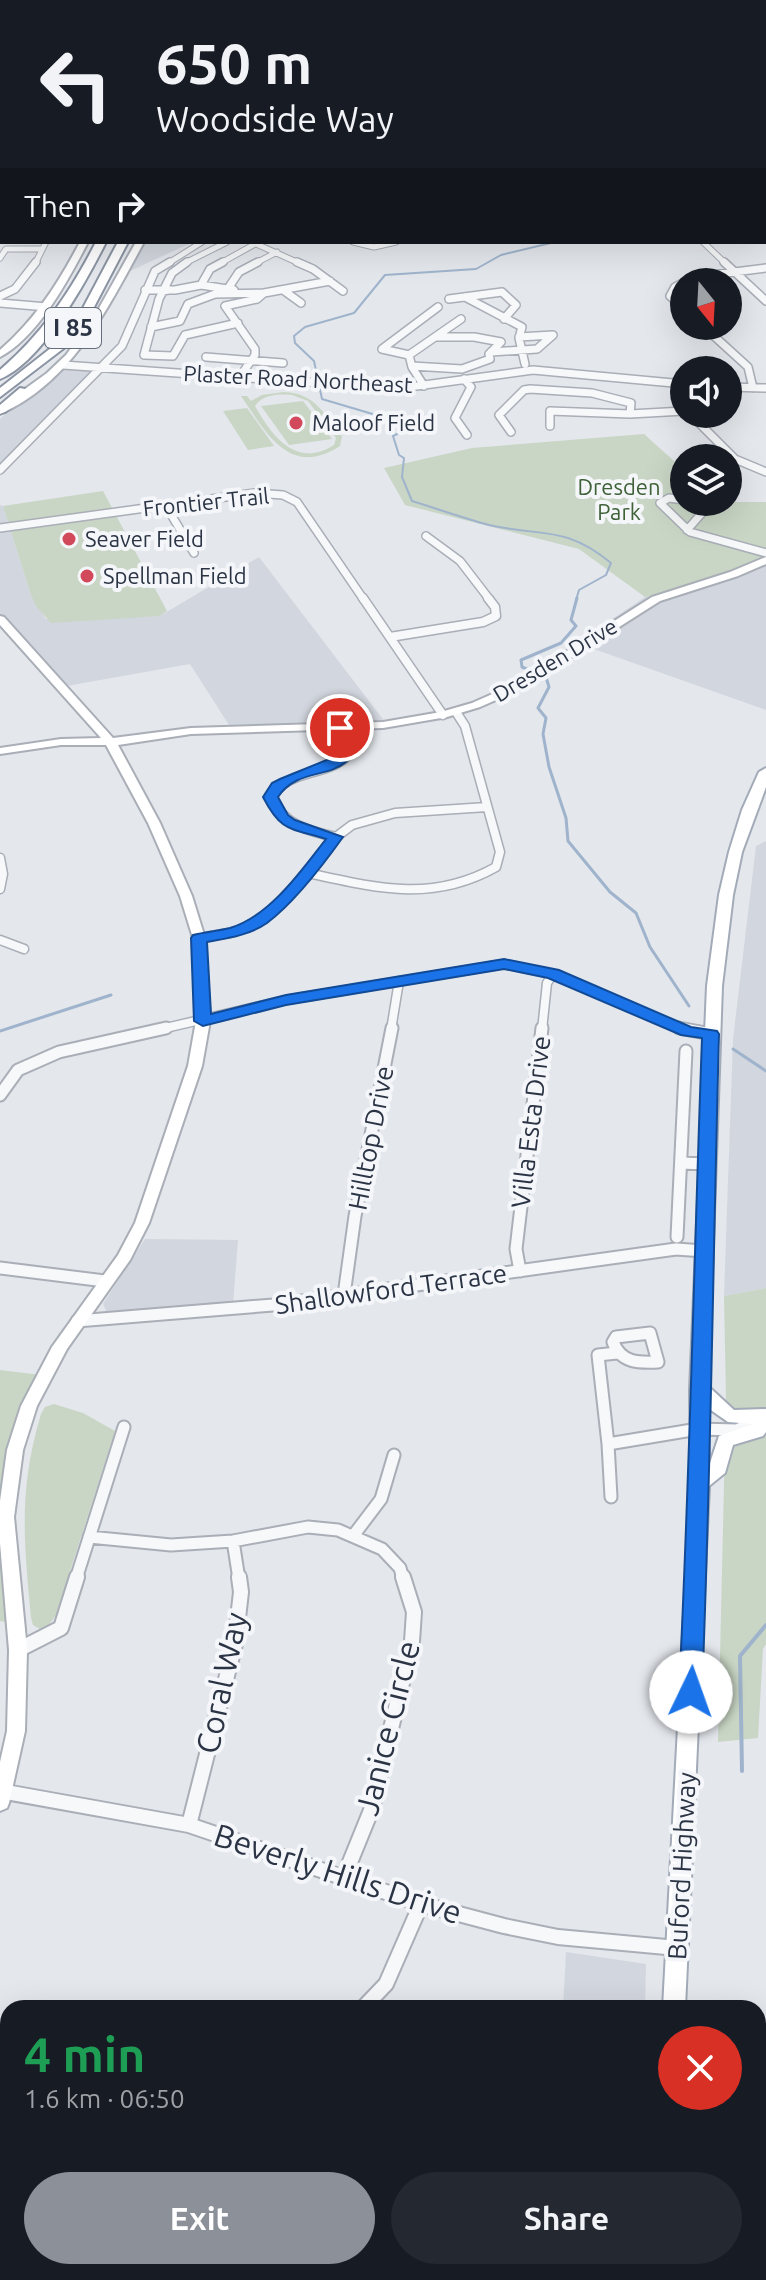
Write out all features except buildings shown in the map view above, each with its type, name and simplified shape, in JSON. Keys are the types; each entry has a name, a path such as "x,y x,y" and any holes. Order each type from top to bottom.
{"highway":[{"name":"I 85","path":"0,376 22,358 67,306 100,244"},
{"name":"I 85","path":"0,394 60,346 88,309 122,244"},
{"path":"1,411 65,353 88,321 88,309"},
{"path":"0,368 22,358"}],"main road":[{"name":"Buford Highway","path":"674,2000 700,1484 698,1429 711,1034 733,858 746,812 766,772"},
{"path":"700,1388 729,1417 739,1420 766,1417"},
{"path":"700,1484 718,1468 725,1441 757,1431 766,1417"}],"street":[{"path":"0,246 42,244"},
{"path":"0,258 6,249 42,244"},
{"path":"0,296 9,295 26,278 42,244"},
{"path":"0,354 47,307 83,244"},
{"path":"1,411 34,390 63,365 96,324 139,244"},
{"path":"0,470 102,368 127,338 131,320 159,267 199,244"},
{"path":"163,291 169,290 165,287 172,273 223,244"},
{"path":"201,285 210,269 251,244"},
{"path":"256,244 313,269 343,291"},
{"path":"357,244 378,247 389,244"},
{"path":"705,244 730,268"},
{"path":"234,290 229,287 239,272 277,252"},
{"path":"742,271 766,268"},
{"path":"742,279 766,301"},
{"path":"145,290 163,291 201,285 264,293 330,281"},
{"path":"151,327 180,321 188,304 196,299 234,290"},
{"path":"283,290 301,303"},
{"path":"163,291 151,316 144,355 173,356 185,335 238,323"},
{"path":"449,299 499,291 509,295 516,305 504,319"},
{"path":"241,375 255,349 225,306 257,299 264,293"},
{"path":"465,297 522,327 519,337 525,364"},
{"path":"0,303 47,307"},
{"path":"438,307 382,349 409,355 461,319"},
{"path":"491,352 537,349 553,335 519,337"},
{"path":"412,366 455,370 475,368 490,359 491,352 501,342 474,337 435,337"},
{"path":"718,340 748,367 753,388"},
{"path":"409,355 424,386"},
{"path":"206,357 283,363"},
{"name":"Plaster Road Northeast","path":"63,365 380,387 424,386 533,370 670,382"},
{"path":"464,379 471,387 455,414 467,435"},
{"path":"742,388 766,388"},
{"path":"511,432 499,415 519,395 530,389 614,396 631,403 630,414"},
{"path":"550,426 550,411 630,414 670,410"},
{"path":"704,428 735,459 750,468 766,472"},
{"name":"Frontier Trail","path":"0,528 255,493 290,497 297,502 443,715"},
{"path":"670,498 660,503 670,513"},
{"path":"166,506 194,553"},
{"path":"673,516 687,530 766,553"},
{"path":"687,530 699,516"},
{"path":"390,637 483,622 496,616 495,607 460,561 426,536"},
{"name":"Dresden Drive","path":"0,751 61,742 110,741 223,729 353,727 456,712 519,686 656,599 734,574 766,560"},
{"path":"0,619 110,741 154,823 186,896 199,938 203,1021 195,1066 142,1223 125,1257 77,1321 29,1406 15,1450 6,1517 18,1650 16,1731 1,1795"},
{"path":"308,873 379,889 403,891 438,889 470,882 496,867 500,860 487,807 465,726 456,712"},
{"path":"336,837 289,823 281,817 271,797 278,786 345,758 351,747 353,727"},
{"path":"199,938 249,927 274,909 336,837 352,825 378,816 487,807"},
{"path":"0,858 3,874 0,889"},
{"path":"0,940 24,949"},
{"path":"0,1095 18,1070 38,1059 203,1021 248,1007 504,964 553,974 687,1031 711,1034"},
{"name":"Villa Esta Drive","path":"520,1271 516,1249 547,983 553,974"},
{"name":"Hilltop Drive","path":"344,1295 350,1242 391,1041 399,981"},
{"path":"677,1237 686,1051"},
{"path":"681,1163 706,1164"},
{"name":"Shallowford Terrace","path":"77,1321 273,1305 676,1249 704,1251"},
{"path":"0,1268 105,1281"},
{"path":"611,1497 598,1355 617,1353"},
{"path":"608,1444 698,1429 737,1430 766,1417"},
{"path":"18,1650 61,1628 124,1427"},
{"path":"353,1536 373,1514 392,1472 394,1455"},
{"name":"Janice Circle","path":"89,1537 171,1545 233,1541 308,1527 338,1530 393,1557 400,1568 414,1612 409,1655 372,1808 344,1877"},
{"name":"Coral Way","path":"189,1825 235,1644 241,1592 233,1541"},
{"name":"Beverly Hills Drive","path":"1,1795 189,1825 421,1904 558,1937 677,1948"},
{"path":"371,2000 386,1984 421,1904"}],"shaded area":[{"path":"144,244 189,244 130,271"},
{"path":"72,362 102,366 0,468 0,419 20,400 57,376"},
{"path":"0,505 3,506 31,595 46,619 160,616 259,557 385,722 229,725 190,664 61,687 16,643 0,622"},
{"path":"766,558 766,710 577,643 645,597"},
{"path":"766,841 766,1288 724,1296 733,1039 756,846"},
{"path":"145,1239 238,1240 233,1304 107,1313 103,1304"},
{"path":"566,1952 646,1964 645,2000 563,2000"}],"green space":[{"path":"284,392 304,396 324,413 342,436 340,446 322,455 306,457 280,446 269,436 241,396 247,396 251,401 262,395","holes":["277,395 292,395 308,401 336,438 334,445 308,453 297,451 277,438 255,406 262,399"]},
{"name":"Maloof Field","path":"303,401 332,439 289,445 261,406"},
{"path":"247,408 274,446 248,450 223,411"},
{"name":"Dresden Park","path":"644,434 670,457 670,516 742,516 742,502 766,502 766,557 731,572 645,597 579,549 405,505 384,468 472,448"},
{"path":"103,491 167,611 160,616 51,623 31,595 3,506"},
{"path":"766,1288 766,1644 763,1649 758,1738 718,1742 726,1399 724,1296"},
{"path":"0,1370 41,1375 20,1442 7,1529 21,1625 0,1621"},
{"path":"54,1404 83,1413 115,1431 56,1615 49,1625 40,1629 33,1625 31,1618 25,1540 26,1492 41,1414 45,1407"}],"waterway":[{"path":"547,244 501,255 476,269 385,275 354,313 305,327 294,336 295,343 314,361 322,399 413,426 393,436 399,455 404,458 402,477 412,501 489,525 566,537 611,563 606,575 579,590 576,600"},
{"path":"529,670 522,667 521,660 561,643 576,626 571,620 577,598"},
{"path":"546,677 549,687 538,708 546,718 543,734 549,767 566,818 568,841 610,892 636,913 650,947 689,1006"},
{"path":"0,1031 111,995"},
{"path":"733,1049 766,1071"},
{"path":"742,1771 740,1656 766,1625"}],"place":[{"name":"Maloof Field","path":"296,423"},
{"name":"Seaver Field","path":"69,539"},
{"name":"Spellman Field","path":"87,576"}],"route":[{"path":"340,728 353,727 351,747 345,758 278,786 271,797 281,817 289,823 336,837 308,873 261,920 235,932 199,938 203,1021 236,1010 286,1000 504,964 553,974 687,1031 711,1034 699,1418 700,1484 691,1692"}]}
